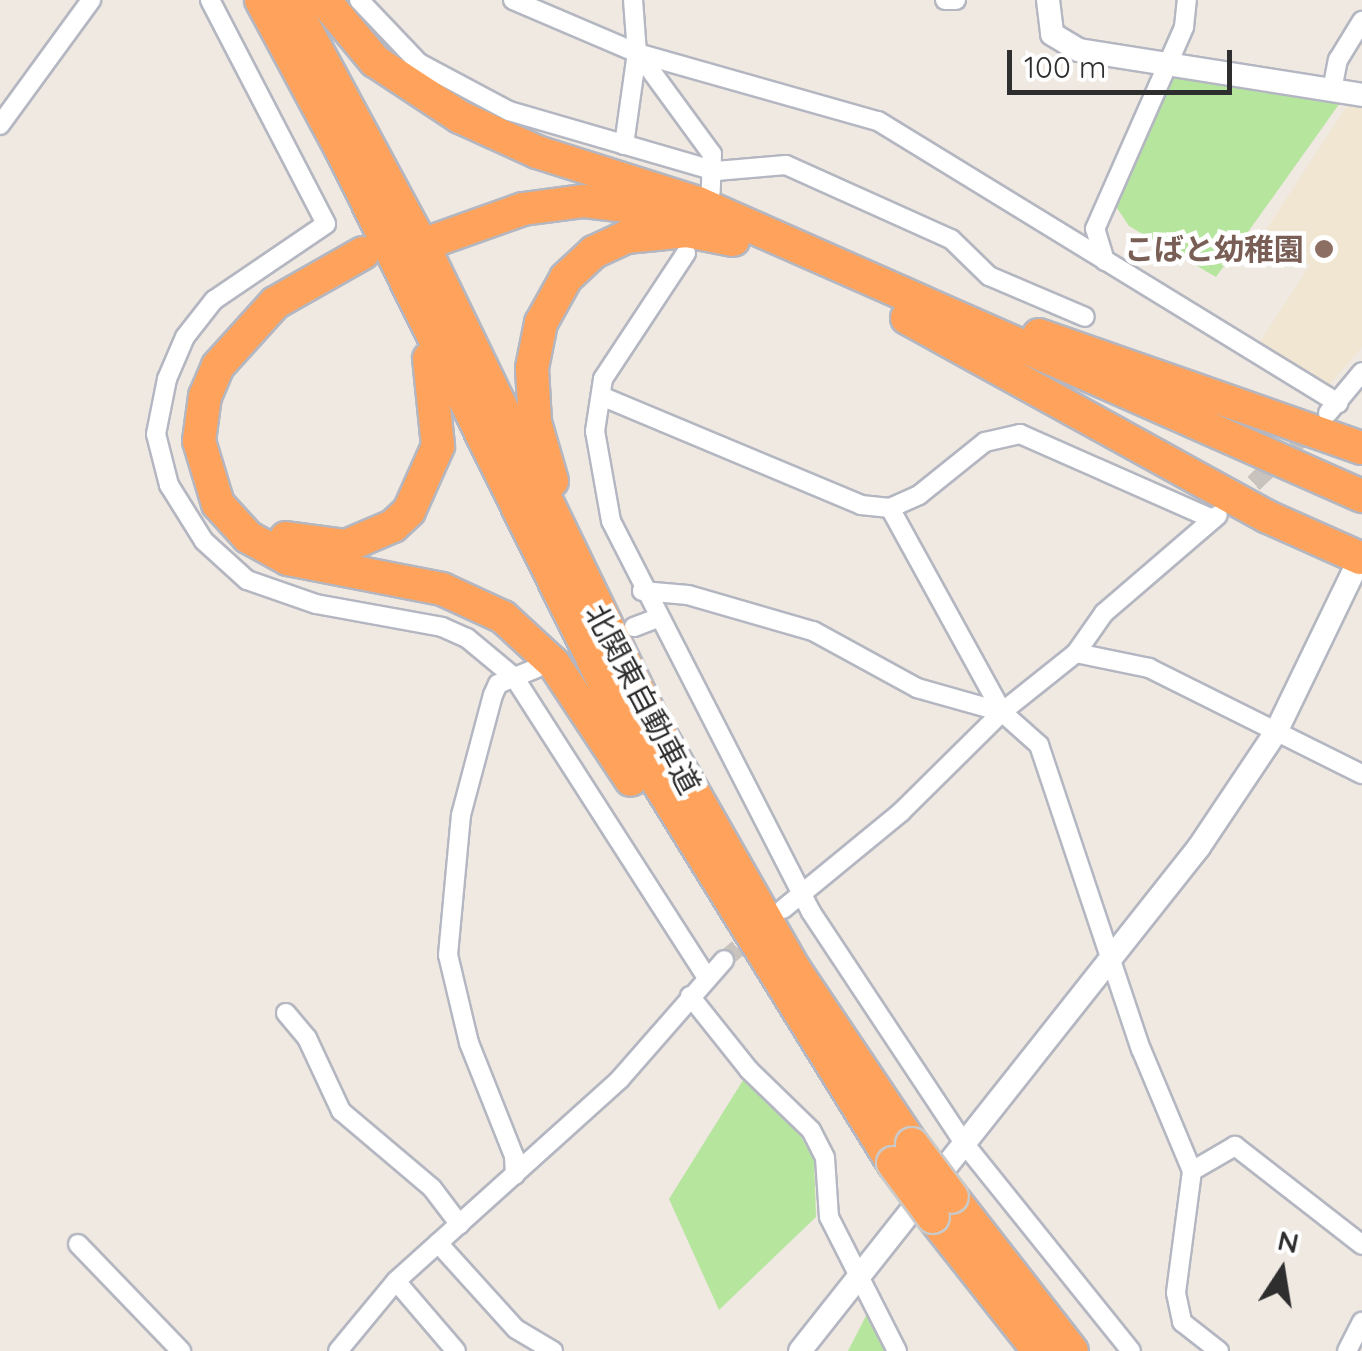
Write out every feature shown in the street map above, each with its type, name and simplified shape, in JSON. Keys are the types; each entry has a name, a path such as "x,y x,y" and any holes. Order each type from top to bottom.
{"highway":[{"name":"北関東自動車道","path":"261,0 636,746 852,1100 903,1153"},
{"name":"北関東自動車道","path":"290,0 430,260 569,556 704,815 903,1153 1038,1351"},
{"path":"324,0 375,61 429,102 537,152 704,197 843,279"},
{"path":"291,54 342,175 421,330 440,423 433,470 393,526 346,546 295,542 252,516 227,482 219,449 221,412 242,362 276,324 366,260 275,303 218,366 205,396 199,441 218,504 248,537 288,559 464,596 537,647 580,700 764,988 852,1100"},
{"path":"704,197 610,188 554,190 432,232 523,209 584,202 651,209 843,279 1360,502"},
{"path":"704,815 666,719 552,483 535,422 532,368 553,297 594,252 646,233 732,240"},
{"path":"911,309 1005,320 1362,448"},
{"path":"911,309 1268,518 1361,557"},
{"name":"北関東自動車道","path":"942,1207 1072,1351"}],"street":[{"path":"0,126 91,0"},
{"path":"210,0 326,224 214,300 185,336 167,379 156,434 169,485 204,541 247,580 316,604 442,628 467,638 514,677 706,976"},
{"path":"359,0 419,63 463,89 624,145 716,171 798,170 951,240 989,276 1085,317"},
{"path":"513,0 638,53 878,121 1105,260 1333,408 1362,372"},
{"path":"624,145 638,53 634,0"},
{"path":"945,0 956,0"},
{"path":"1048,0 1052,34 1080,50 1362,95"},
{"path":"1105,260 1096,230 1184,27 1187,0"},
{"path":"1332,90 1338,60 1362,21"},
{"path":"638,53 692,123 716,171"},
{"path":"704,197 716,171"},
{"path":"686,252 610,363 595,431 604,498 642,591 801,894 963,1142 1130,1351"},
{"path":"601,396 861,506 890,508 944,479 985,442 1020,434 1218,516 1104,613 1076,653 1002,712 901,812 783,909"},
{"path":"890,508 1002,712 1039,745 1110,959 1192,1171 1176,1294 1182,1322 1218,1351"},
{"path":"800,1351 860,1269 1199,847 1276,732 1361,557"},
{"path":"642,591 688,595 813,630 916,688 1002,712"},
{"path":"634,627 657,618"},
{"path":"1076,653 1149,668 1362,774"},
{"path":"515,1175 514,1156 469,1043 448,955 461,815 473,763 498,684 537,668"},
{"path":"338,1351 396,1281 620,1079 706,976 724,960"},
{"path":"690,996 749,1070 811,1130 825,1158 829,1217 860,1269 897,1351"},
{"path":"286,1012 306,1038 340,1111 432,1188 460,1225"},
{"path":"1192,1171 1235,1146 1362,1245"},
{"path":"438,1243 516,1329 552,1351"},
{"path":"78,1244 181,1351"},
{"path":"396,1281 456,1351"},
{"path":"1347,1351 1362,1322"}],"shaded area":[{"name":"こばと幼稚園","path":"1349,103 1362,106 1362,347 1325,390 1258,345 1310,265 1264,233"}],"green space":[{"path":"1164,77 1347,93 1216,277 1129,226 1117,208"},
{"path":"759,1065 814,1159 816,1217 719,1310 669,1199 750,1069"},
{"path":"868,1312 886,1351 848,1351"}],"tunnel":[{"path":"1234,502 1313,427"},
{"path":"724,960 758,931"}],"place":[{"name":"こばと幼稚園","path":"1324,249"}]}
